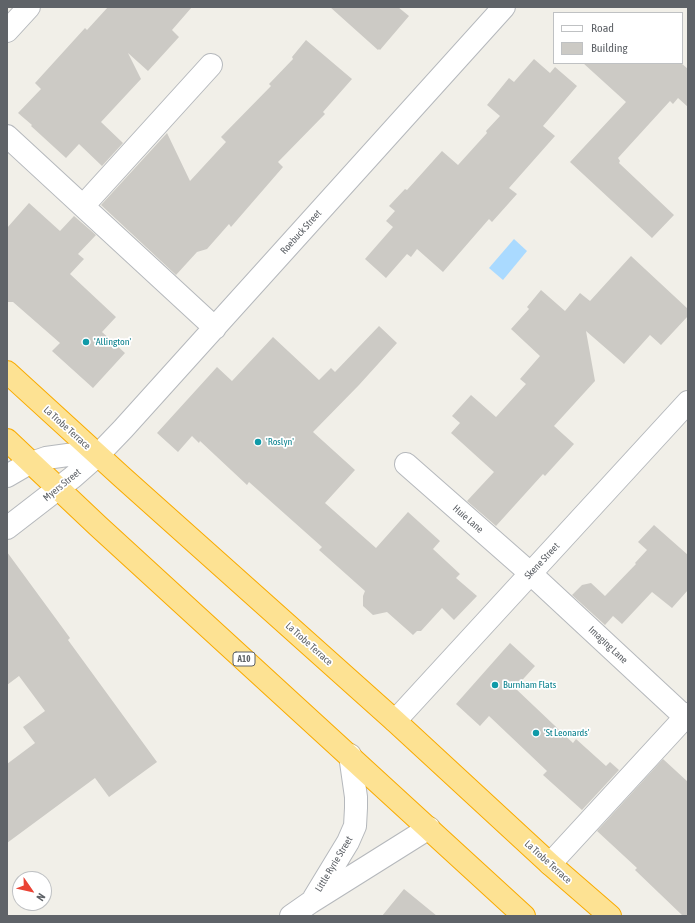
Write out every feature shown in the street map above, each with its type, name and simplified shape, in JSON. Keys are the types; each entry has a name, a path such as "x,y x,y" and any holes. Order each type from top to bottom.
{"highway":[{"name":"La Trobe Terrace","path":"7,372 395,721 550,864 610,916"},
{"name":"A10","path":"7,440 524,916"}],"street":[{"path":"7,31 29,7"},
{"name":"Roebuck Street","path":"98,455 148,402 504,7"},
{"path":"83,206 210,65"},
{"path":"7,136 215,328"},
{"name":"Skene Street","path":"395,721 688,402"},
{"name":"Myers Street","path":"7,476 31,463 46,458 66,454 98,455"},
{"name":"Myers Street","path":"7,528 59,489 98,455"},
{"name":"Huie Lane","path":"406,464 530,574"},
{"name":"Imaging Lane","path":"530,574 687,716"},
{"path":"550,864 687,716"},
{"name":"Little Ryrie Street","path":"311,902 348,842 355,826 356,797 350,755"},
{"name":"Little Ryrie Street","path":"291,916 429,828"}],"water":[{"path":"514,239 527,251 503,280 489,268"}],"building":[{"path":"108,7 192,7 172,30 179,37 148,71 128,53 141,79 101,122 123,143 102,166 79,144 66,158 18,113 41,89 35,83 85,28 87,30"},
{"path":"330,7 398,7 409,16 380,50 378,50"},
{"path":"306,40 352,79 323,112 325,114 278,162 283,167 231,227 229,224 207,249 197,252 176,275 101,205 167,133 190,181 226,142 221,137 271,86 269,84 293,59 292,57"},
{"path":"534,59 550,73 555,67 577,86 543,126 555,136 509,188 517,194 492,222 489,219 443,272 417,249 411,257 407,254 386,278 365,259 393,227 386,221 395,211 389,206 405,189 407,190 442,151 458,165 500,116 487,105 509,78 514,82"},
{"path":"584,64 682,64 688,69 688,107 678,98 673,104 670,101 618,158 620,161 619,163 674,215 652,238 570,162 626,102"},
{"path":"29,203 60,231 74,216 96,235 78,254 84,259 70,274 116,317 102,332 125,353 93,388 52,351 60,343 13,302 7,302 7,228"},
{"path":"631,256 688,309 688,316 661,345 650,335 624,364 586,331 595,381 554,426 574,444 545,476 543,474 496,526 467,501 494,472 451,433 460,423 452,416 471,395 496,417 526,384 520,379 540,356 511,329 529,309 527,307 541,290 565,311 580,293 590,301"},
{"path":"379,326 397,343 313,432 355,470 325,503 376,548 408,512 440,541 433,549 460,574 456,578 477,596 454,620 442,608 421,631 417,631 413,635 387,612 373,615 363,606 363,596 365,591 319,550 322,547 249,482 247,485 200,441 199,443 192,436 178,452 157,433 217,367 232,381 273,337 319,380 331,368 335,372"},
{"path":"654,525 688,555 688,590 672,608 652,592 622,624 613,616 605,625 572,595 582,585 591,583 605,596 636,564 635,563 647,550 638,542"},
{"path":"7,552 70,638 68,640 157,762 109,797 95,778 7,843 7,764 35,743 23,727 45,711 19,676 7,685"},
{"path":"510,643 535,666 515,688 573,743 576,739 606,766 610,762 619,770 582,810 543,775 547,771 489,716 480,726 456,704"},
{"path":"663,759 688,782 688,916 683,916 635,870 637,868 597,831"},
{"path":"404,889 437,916 382,916"}],"place":[{"name":"'Allington'","path":"86,342"},
{"name":"'Roslyn'","path":"258,442"},
{"name":"Burnham Flats","path":"495,685"},
{"name":"'St Leonards'","path":"536,733"}]}
